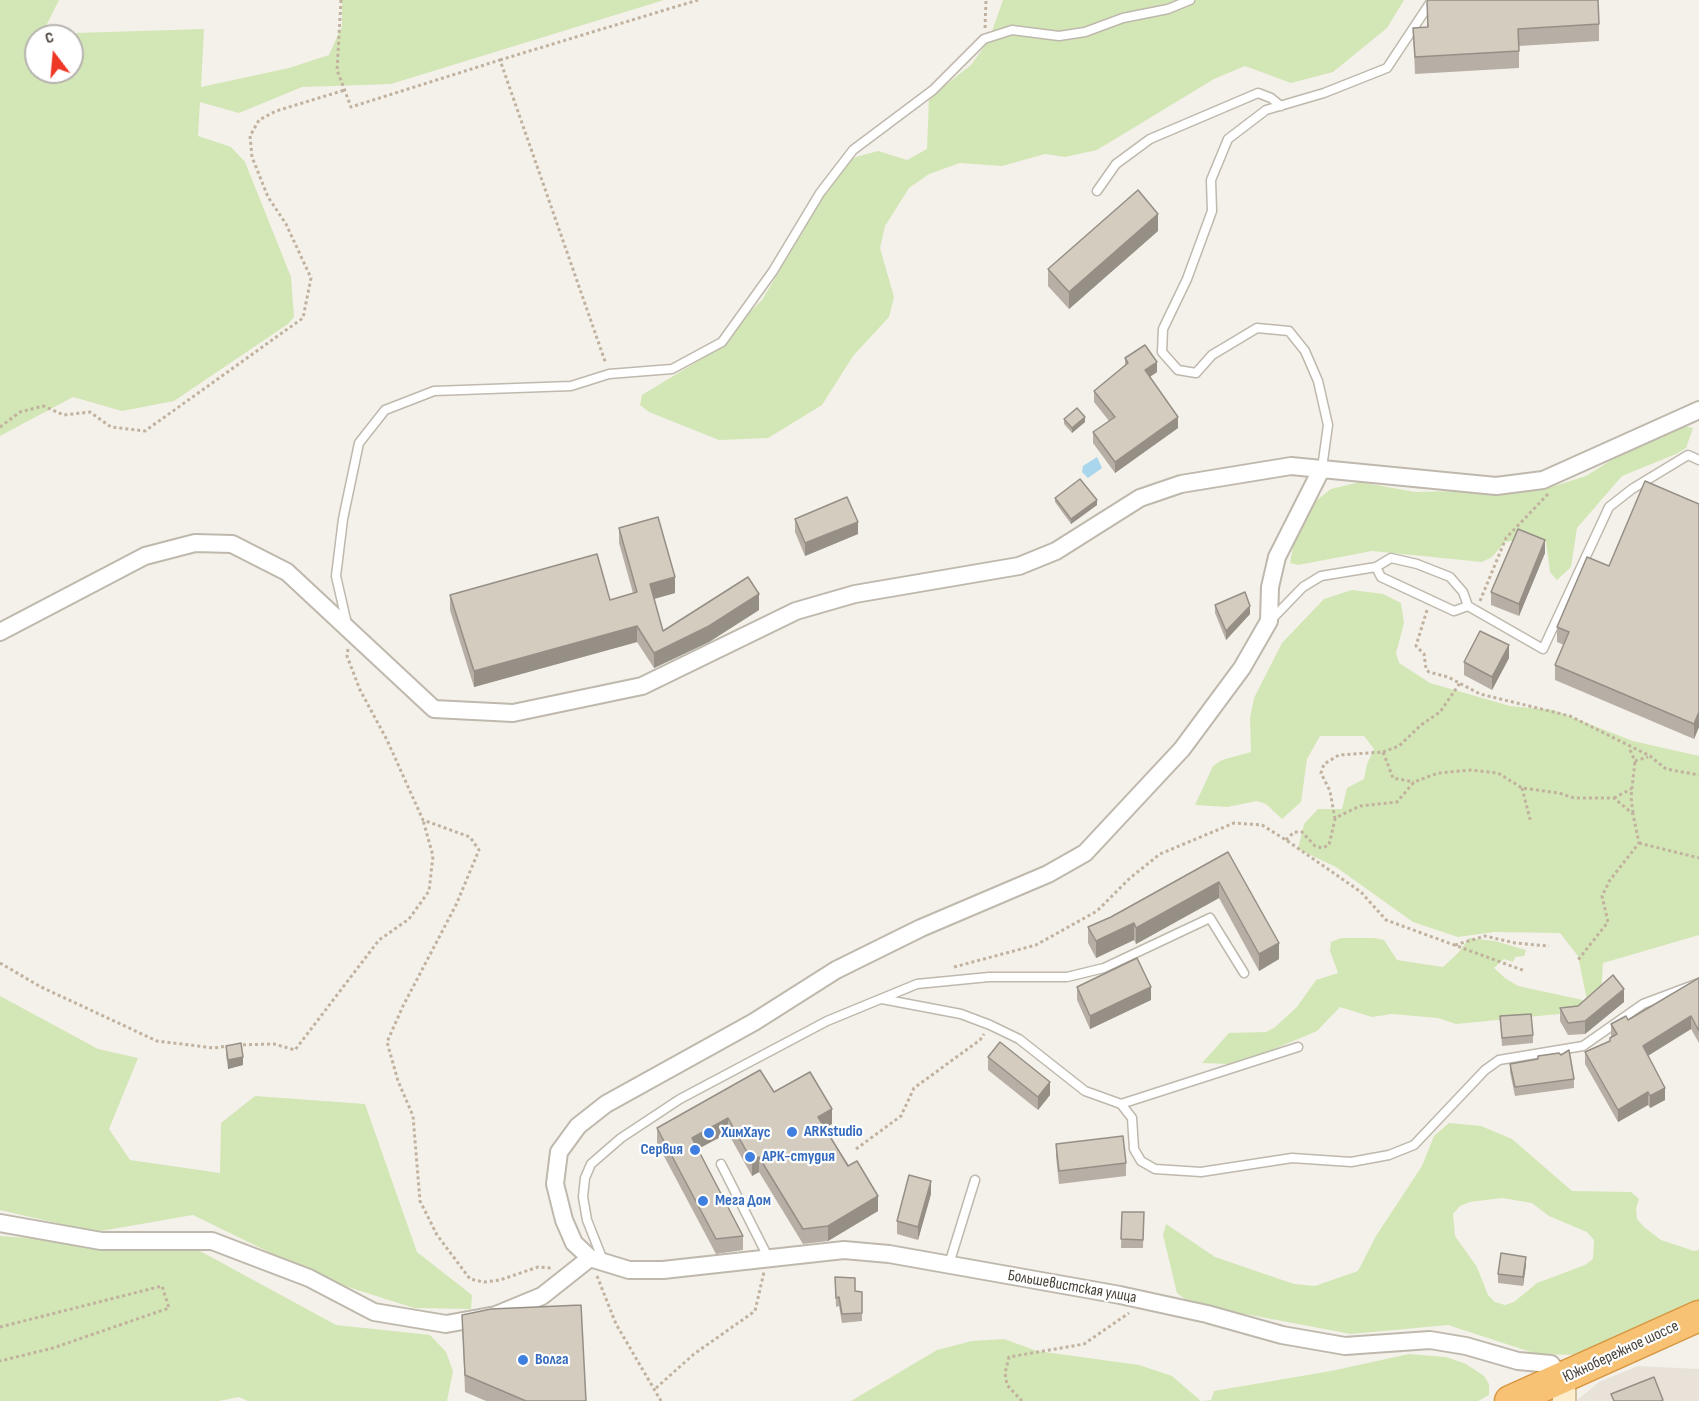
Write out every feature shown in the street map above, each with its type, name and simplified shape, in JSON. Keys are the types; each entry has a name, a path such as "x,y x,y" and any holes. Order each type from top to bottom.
{"highway":[{"name":"Южнобережное шоссе","path":"1556,1387 1699,1316"},
{"name":"Южнобережное шоссе","path":"1510,1401 1556,1387 1699,1327"}],"street":[{"path":"0,632 145,556 195,543 232,544 287,572 434,709 513,713 642,686 796,611 855,594 1019,566 1056,550 1140,498 1181,484 1261,469 1291,466 1496,486 1543,480 1699,410"},
{"path":"0,1223 101,1241 212,1240 309,1278 374,1312 446,1324 496,1315 542,1296 573,1271 597,1261 574,1243 564,1220 555,1184 559,1152 578,1126 606,1104 754,1022 836,970 921,928 1048,874 1084,853 1182,749 1242,668 1269,621 1270,587 1277,557 1322,468"},
{"name":"Большевистская улица","path":"597,1261 629,1270 663,1270 844,1250 889,1254 1144,1300 1282,1335 1345,1346 1430,1340 1466,1346 1518,1361 1556,1387"}],"lane":[{"path":"348,629 336,576 343,519 359,443 385,410 434,391 571,386 609,374 672,369 722,342 773,271 820,193 853,150 933,90 984,39 1012,30 1059,36 1085,32 1123,18 1168,9 1190,0"},
{"path":"1322,468 1328,425 1318,381 1305,351 1289,331 1257,327 1212,355 1196,374 1178,370 1162,352 1163,329 1187,279 1212,211 1211,180 1228,139 1266,110 1324,93 1387,68 1432,0"},
{"path":"1097,191 1116,164 1150,139 1258,93 1271,98 1281,106"},
{"path":"1269,621 1303,586 1321,576 1376,567 1391,558 1417,564 1450,577 1463,592 1472,609 1543,649 1609,507 1632,489 1688,455 1699,460"},
{"path":"1376,567 1381,577 1454,611 1472,609"},
{"path":"597,1261 583,1197 585,1178 591,1164 621,1138 680,1099 826,1021 917,984 989,977 1077,974 1104,968 1210,918 1244,973"},
{"path":"882,999 961,1014 1019,1039 1085,1091 1121,1104 1132,1118 1134,1149 1141,1161 1155,1170 1201,1172 1292,1158 1352,1162 1389,1155 1414,1144 1485,1070 1499,1060 1583,1046 1643,1004 1699,983"},
{"path":"1121,1104 1298,1047"},
{"path":"721,1164 768,1257"},
{"path":"949,1264 975,1180"}],"path":[{"path":"341,0 337,70 351,107 698,0"},
{"path":"984,39 986,0"},
{"path":"500,60 609,374"},
{"path":"0,427 20,412 44,406 64,415 90,412 111,427 145,431 303,318 311,278 286,224 268,197 252,157 250,136 259,120 276,111 345,90"},
{"path":"1472,609 1506,538 1549,493 1543,480"},
{"path":"1430,600 1416,646 1424,654 1426,669 1429,672 1448,676 1480,694 1570,716 1629,748 1650,756 1666,769 1699,775"},
{"path":"0,963 41,987 158,1041 214,1048 250,1042 295,1050 379,940 409,919 429,891 433,856 423,820 387,740 360,690 347,656 348,629"},
{"path":"1286,840 1294,832 1302,832 1315,846 1322,848 1329,844 1335,831 1335,819 1333,799 1321,773 1324,764 1339,755 1383,752 1399,746 1421,725 1440,712 1460,683"},
{"path":"1578,960 1608,922 1602,896 1610,880 1639,843 1633,814 1632,788 1635,761 1629,748"},
{"path":"1383,752 1393,778 1414,782"},
{"path":"1635,761 1650,756"},
{"path":"1335,819 1360,806 1397,802 1414,782 1438,773 1471,770 1498,773 1522,788 1559,793 1574,798 1614,798 1632,788"},
{"path":"1522,788 1531,823"},
{"path":"1614,798 1633,814"},
{"path":"423,820 470,837 479,850 456,905 403,1006 387,1042 398,1081 413,1116 420,1201 437,1235 470,1279 484,1282 500,1280 538,1267 573,1271"},
{"path":"917,984 933,973 1036,945 1097,911 1130,878 1160,854 1234,823 1262,825 1286,840 1361,892 1386,920 1525,971"},
{"path":"1639,843 1699,858"},
{"path":"1454,945 1485,936 1515,943 1549,946"},
{"path":"856,1149 900,1116 914,1088 980,1040 990,1025"},
{"path":"656,1388 694,1354 755,1311 768,1257"},
{"path":"597,1261 616,1324 656,1388 661,1401"},
{"path":"0,1327 162,1286 169,1308 52,1348 0,1361"},
{"path":"1022,1401 1007,1385 1005,1373 1009,1358 1084,1344 1106,1331 1144,1300"}],"shaded area":[{"path":"1638,1366 1699,1369 1699,1401 1576,1401 1599,1382"}],"green space":[{"path":"0,0 59,0 47,24 24,24 24,84 84,84 84,33 204,29 201,87 289,68 329,55 342,26 342,0 664,0 391,84 302,87 239,113 200,102 198,136 231,147 245,162 291,277 294,317 288,324 174,401 122,411 73,397 0,436"},
{"path":"1003,0 1404,0 1387,28 1333,72 1291,83 1245,66 1214,79 1097,150 1065,157 1045,154 1002,166 960,163 929,174 909,188 885,226 880,248 894,297 889,317 853,356 822,405 768,438 719,440 649,412 640,405 642,395 703,358 762,300 845,160 878,151 907,160 927,149 929,98 971,65 989,40"},
{"path":"1684,426 1693,428 1686,448 1622,476 1577,528 1571,567 1557,580 1550,572 1546,542 1536,537 1505,542 1492,557 1482,562 1372,551 1298,565 1290,563 1298,520 1304,510 1331,489 1360,482 1415,492 1545,489 1586,476 1621,454"},
{"path":"1352,590 1383,594 1401,603 1404,623 1396,653 1399,663 1430,683 1510,706 1553,710 1633,741 1699,756 1699,935 1603,963 1601,993 1588,1005 1578,956 1560,933 1494,932 1458,937 1413,922 1336,867 1298,849 1304,824 1318,809 1342,809 1347,788 1364,779 1367,764 1374,749 1364,736 1320,736 1307,759 1301,802 1282,819 1266,804 1257,801 1227,807 1195,805 1213,766 1222,760 1251,752 1250,718 1254,698 1282,643 1324,599"},
{"path":"1341,938 1384,940 1397,960 1443,967 1459,952 1469,938 1495,941 1526,950 1524,956 1515,957 1513,962 1504,959 1494,968 1505,978 1518,986 1583,1000 1576,1010 1559,1014 1456,1024 1438,1018 1392,1014 1372,1017 1340,1007 1317,1031 1267,1052 1228,1064 1202,1063 1229,1033 1266,1032 1274,1028 1297,1007 1316,980 1338,973 1330,951 1331,942"},
{"path":"0,996 98,1049 138,1058 109,1129 130,1160 220,1173 221,1123 255,1096 365,1104 417,1252 472,1295 471,1309 414,1308 326,1280 193,1215 95,1232 0,1210"},
{"path":"1449,1123 1481,1126 1512,1139 1572,1191 1631,1192 1639,1199 1636,1209 1637,1219 1644,1227 1661,1240 1694,1251 1699,1250 1699,1303 1580,1355 1537,1354 1448,1325 1351,1334 1192,1304 1177,1293 1163,1235 1166,1224 1215,1257 1294,1284 1315,1286 1358,1271 1376,1236 1422,1166 1434,1136","holes":["1502,1198 1532,1203 1549,1216 1587,1232 1594,1240 1593,1259 1585,1265 1537,1283 1514,1302 1505,1305 1495,1302 1488,1295 1477,1267 1455,1236 1453,1214 1460,1206 1470,1202"]},
{"path":"0,1236 200,1251 336,1325 430,1335 446,1352 453,1371 447,1401 248,1401 239,1397 219,1401 0,1401"},
{"path":"1004,1339 1037,1351 1139,1365 1172,1376 1201,1401 851,1401 937,1350 972,1341"},
{"path":"1409,1354 1446,1357 1466,1364 1484,1376 1489,1384 1489,1395 1478,1401 1202,1401 1211,1400 1214,1391 1331,1371"}],"water":[{"path":"1097,457 1102,468 1088,478 1082,472 1083,466"}],"building":[{"path":"1428,0 1598,0 1599,24 1518,29 1519,51 1415,57 1413,28 1428,27"},
{"path":"1138,190 1158,214 1069,292 1048,269"},
{"path":"1145,345 1157,362 1145,370 1178,417 1115,462 1093,432 1115,417 1094,391 1128,363 1125,358"},
{"path":"1077,408 1085,417 1072,428 1064,419"},
{"path":"1080,479 1097,500 1071,519 1055,498"},
{"path":"1645,481 1699,504 1699,712 1694,724 1555,665 1569,632 1557,627 1587,557 1609,566"},
{"path":"847,497 858,522 805,543 795,519"},
{"path":"658,517 675,577 650,584 663,631 748,577 759,594 709,626 654,653 637,626 474,671 450,595 597,554 610,600 637,592 619,528"},
{"path":"1518,529 1545,540 1519,604 1491,592"},
{"path":"1245,592 1250,606 1226,631 1215,605"},
{"path":"1480,631 1509,645 1492,677 1464,662"},
{"path":"1228,852 1279,943 1259,954 1219,882 1136,928 1134,923 1096,941 1088,927 1111,917"},
{"path":"1137,958 1151,987 1090,1016 1077,987"},
{"path":"1613,975 1624,989 1585,1021 1568,1023 1560,1008 1578,1006"},
{"path":"1699,978 1699,1031 1691,1016 1643,1046 1665,1088 1650,1096 1648,1092 1618,1110 1585,1052 1610,1041 1610,1038 1617,1034 1611,1024 1626,1016 1628,1020"},
{"path":"1531,1014 1533,1035 1502,1038 1500,1016"},
{"path":"1000,1042 1050,1082 1038,1097 988,1057"},
{"path":"241,1043 243,1057 228,1060 226,1046"},
{"path":"1569,1050 1574,1079 1515,1087 1510,1064 1538,1059 1538,1056 1559,1053 1561,1055"},
{"path":"760,1070 774,1092 810,1072 832,1109 818,1117 848,1166 857,1161 878,1196 828,1226 803,1229 759,1157 752,1161 728,1118 692,1138 743,1236 716,1239 657,1128"},
{"path":"1123,1136 1126,1163 1059,1171 1056,1144"},
{"path":"909,1175 931,1181 918,1227 897,1221"},
{"path":"1122,1212 1144,1212 1143,1240 1121,1239"},
{"path":"1501,1253 1526,1257 1523,1277 1498,1274"},
{"path":"835,1277 855,1278 855,1291 862,1292 862,1313 842,1314 839,1297 836,1298"},
{"name":"Волга","path":"581,1305 586,1401 526,1401 465,1375 462,1315 491,1309"},
{"path":"1654,1377 1663,1400 1614,1401 1611,1394"}],"place":[{"name":"ARKstudio","path":"792,1132"},
{"name":"ХимХаус","path":"709,1133"},
{"name":"Сервия","path":"695,1150"},
{"name":"АРК-студия","path":"750,1157"},
{"name":"Мега Дом","path":"703,1201"},
{"name":"Волга","path":"523,1360"}]}
